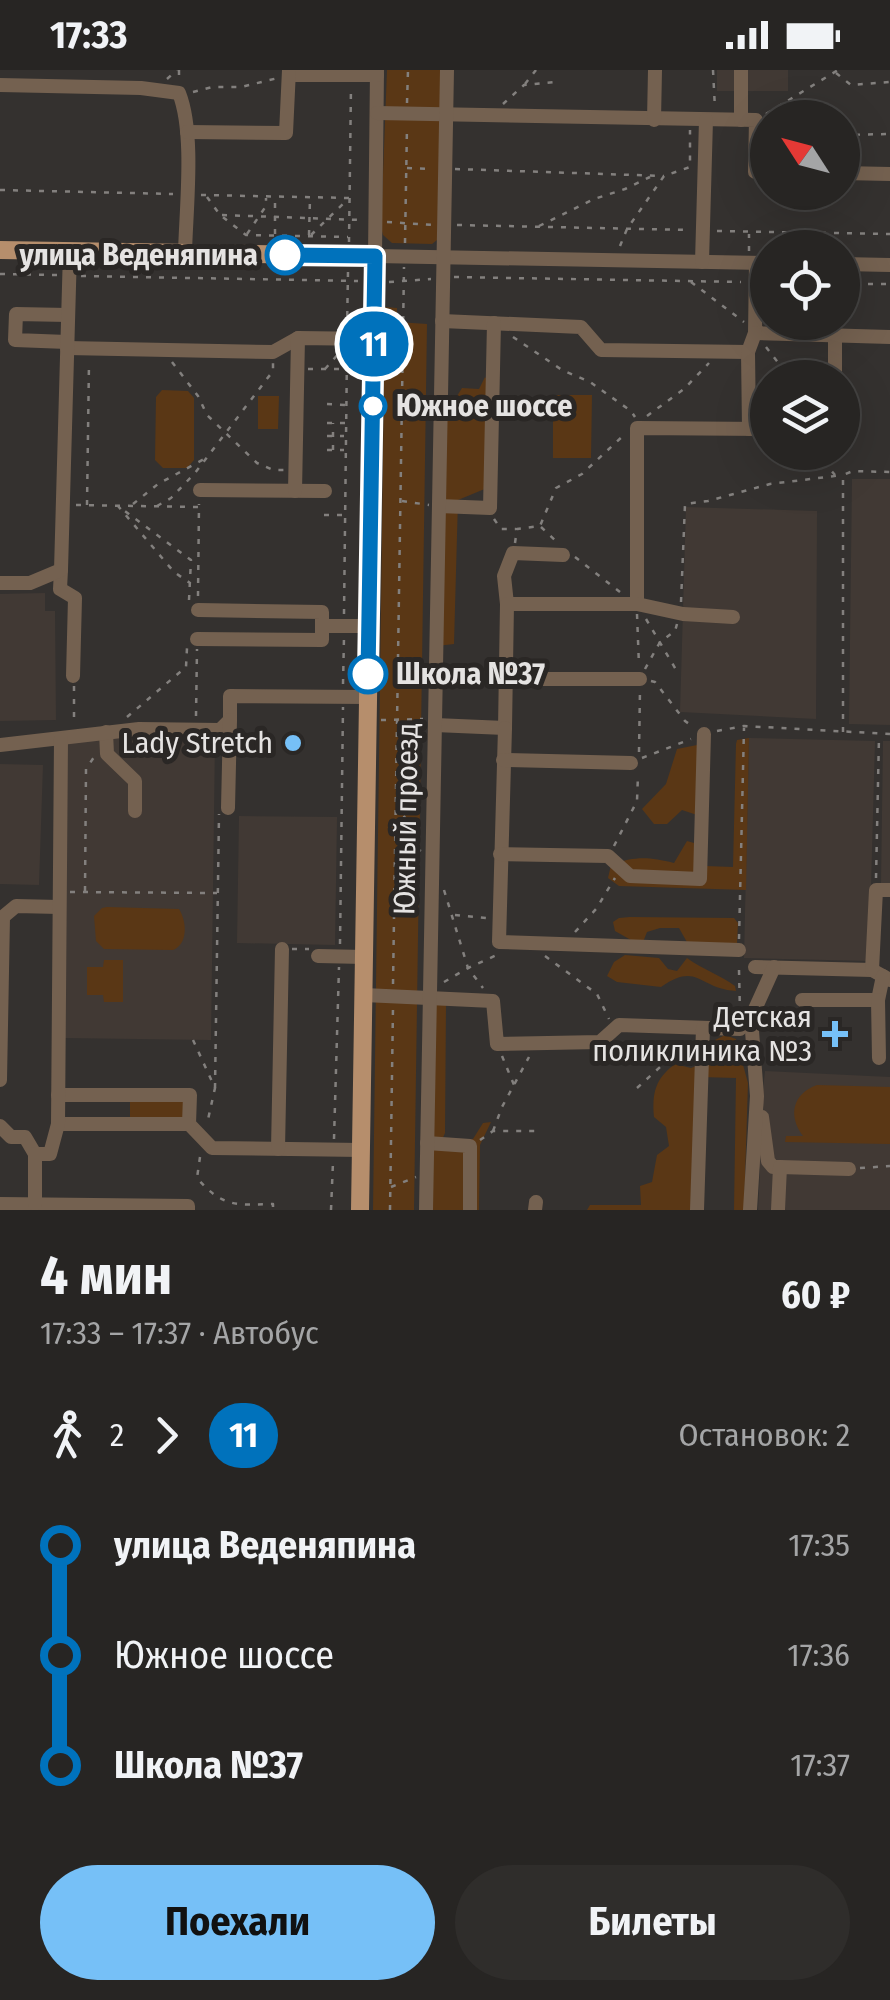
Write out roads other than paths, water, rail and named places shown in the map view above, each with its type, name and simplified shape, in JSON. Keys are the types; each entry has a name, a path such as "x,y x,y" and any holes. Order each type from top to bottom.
{"main road":[{"path":"0,250 375,256 360,1210"}],"street":[{"name":"Южный проезд","path":"426,1210 448,70"},
{"path":"654,120 655,70"},
{"path":"741,70 750,135"},
{"path":"188,132 286,133 289,72 377,73 375,256 750,263"},
{"path":"0,85 141,88 179,93 188,132 185,254"},
{"path":"377,113 748,120"},
{"path":"702,262 704,120"},
{"path":"860,174 890,174"},
{"path":"70,252 60,590 75,598 74,676"},
{"path":"860,264 890,265"},
{"path":"68,315 16,314 15,340 89,348 273,352 298,338 374,339"},
{"path":"442,321 580,327 601,350 748,352"},
{"path":"439,506 490,508 494,323"},
{"path":"860,337 890,338"},
{"path":"295,491 298,338"},
{"path":"637,604 637,428 749,429 748,352 752,340"},
{"path":"200,490 325,491"},
{"path":"567,553 513,553 504,576 506,679 499,942 739,950"},
{"path":"0,583 30,583 61,570"},
{"path":"507,604 637,604 681,614 733,617"},
{"path":"192,644 322,640 322,612 193,605"},
{"path":"322,626 368,626"},
{"path":"436,676 640,678"},
{"path":"224,805 230,696 368,697"},
{"path":"0,745 108,736 139,728 220,730 230,720"},
{"path":"435,722 505,728"},
{"path":"500,854 608,856 630,876 700,880 704,734"},
{"path":"108,736 106,754 134,781 135,812"},
{"path":"34,1154 50,1154 58,1124 68,737"},
{"path":"503,760 635,761"},
{"path":"878,1058 883,890"},
{"path":"0,1080 3,916 16,906 61,900"},
{"path":"278,1149 282,948"},
{"path":"318,956 364,957"},
{"path":"755,967 881,976"},
{"path":"750,1210 757,1096 752,1018 774,968"},
{"path":"364,995 430,995 493,1001 496,1044 600,1042 619,1025 740,1029"},
{"path":"802,1000 878,1000"},
{"path":"697,1210 704,1028"},
{"path":"58,1095 190,1095 190,1124 212,1148 361,1150"},
{"path":"757,1096 768,1161 773,1166 849,1169"},
{"path":"58,1124 190,1124"},
{"path":"0,1126 11,1137 24,1137 34,1154 35,1204"},
{"path":"428,1144 470,1146 470,1210"},
{"path":"778,1210 780,1167"},
{"path":"0,1204 188,1206 188,1210"}],"place":[{"name":"улица Веденяпина","path":"285,255"},
{"name":"Южное шоссе","path":"373,406"},
{"name":"Школа №37","path":"368,674"},
{"name":"Lady Stretch","path":"293,743"},
{"name":"Детская поликлиника №3","path":"835,1034"}]}
